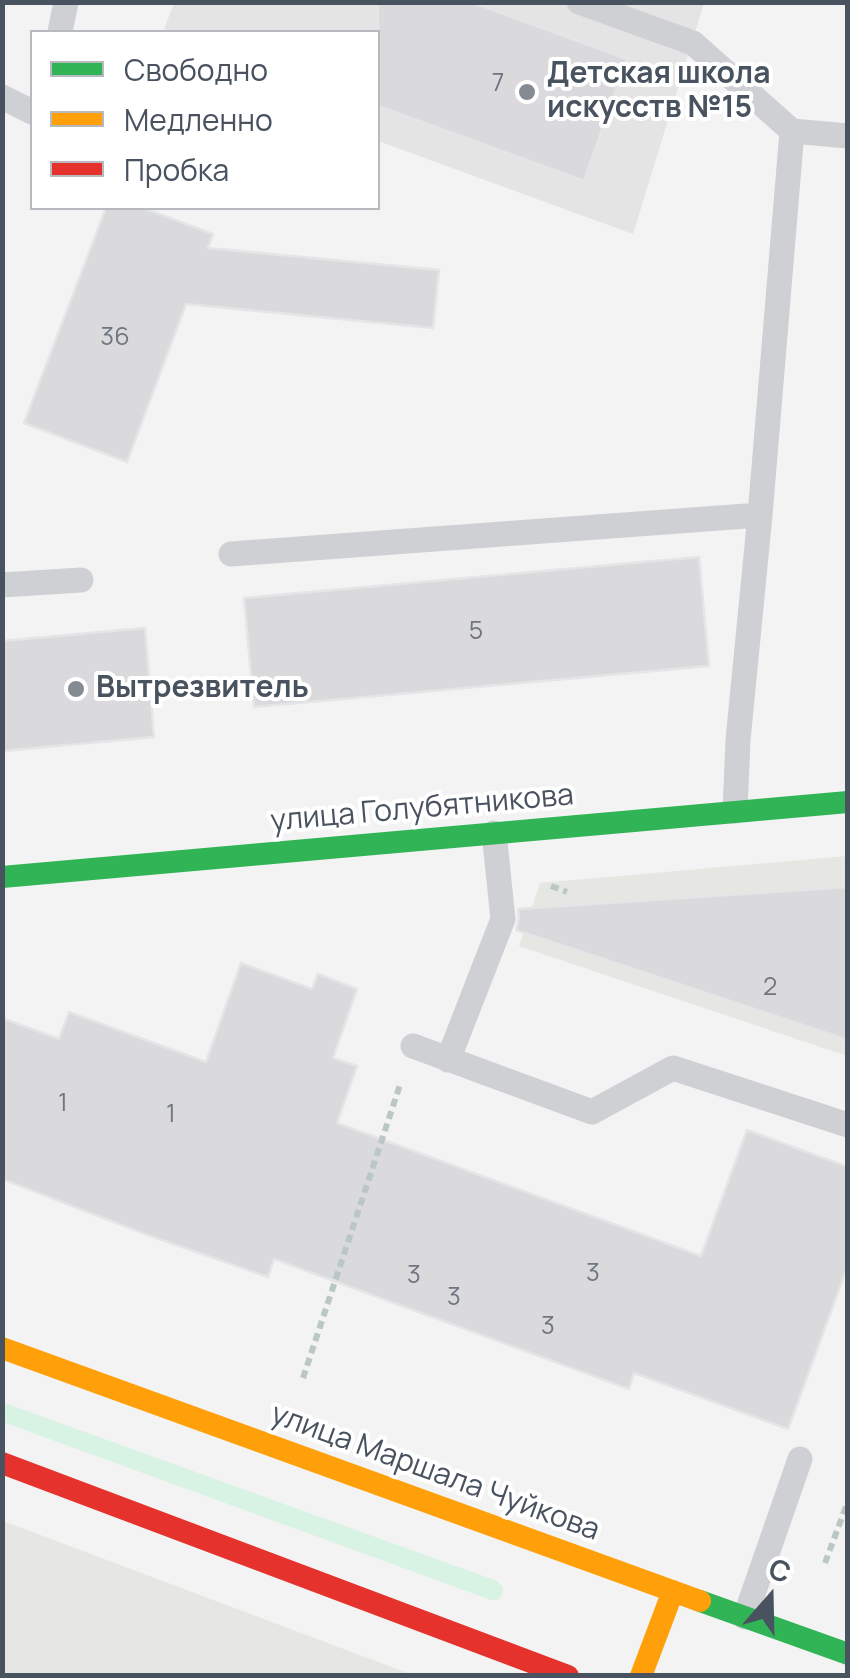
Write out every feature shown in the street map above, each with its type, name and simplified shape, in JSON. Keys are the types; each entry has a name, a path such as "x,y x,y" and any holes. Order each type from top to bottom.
{"main road":[{"name":"улица Голубятникова","path":"2,876 848,802"},
{"name":"улица Маршала Чуйкова","path":"2,1348 848,1654"},
{"path":"2,1464 568,1676"},
{"path":"640,1676 673,1591"}],"lane":[{"path":"60,30 66,2"},
{"path":"579,2 693,44 792,131 848,136"},
{"path":"2,98 30,111"},
{"path":"736,812 738,740 792,131"},
{"path":"230,554 760,515"},
{"path":"2,585 81,580"},
{"path":"448,1060 503,919 494,833"},
{"path":"413,1046 592,1112 673,1068 848,1125"},
{"path":"745,1617 800,1459"}],"path":[{"path":"824,1562 848,1501"}],"shaded area":[{"name":"Детская школа искусств №15","path":"174,3 704,3 633,234 380,142 380,30 164,30"},
{"path":"847,856 847,1056 519,946 540,883"},
{"path":"3,1521 413,1675 3,1675"}],"green space":[{"path":"2,1402 497,1581 503,1588 502,1594 498,1600 491,1600 3,1422"}],"building":[{"name":"Детская школа искусств №15","path":"378,2 471,2 627,59 584,181 380,107"},
{"path":"105,210 148,210 213,234 208,248 439,270 433,328 186,304 127,462 24,423"},
{"path":"699,557 709,666 254,707 244,598"},
{"name":"Вытрезвитель","path":"145,628 154,737 2,751 2,641"},
{"path":"848,887 848,1040 516,930 518,909"},
{"path":"241,963 312,989 318,974 357,989 333,1058 357,1066 337,1123 701,1256 747,1130 848,1167 848,1265 788,1429 634,1373 629,1389 274,1259 268,1277 2,1179 2,1018 59,1039 69,1012 206,1062"}],"traffic: fast":[{"path":"2,877 848,802"},
{"path":"700,1601 848,1654"}],"traffic: slow":[{"path":"2,1348 700,1601"},
{"path":"641,1676 673,1591"}],"traffic: jam":[{"path":"2,1463 568,1676"}],"place":[{"name":"Детская школа искусств №15","path":"527,92"},
{"name":"Вытрезвитель","path":"76,689"}]}
